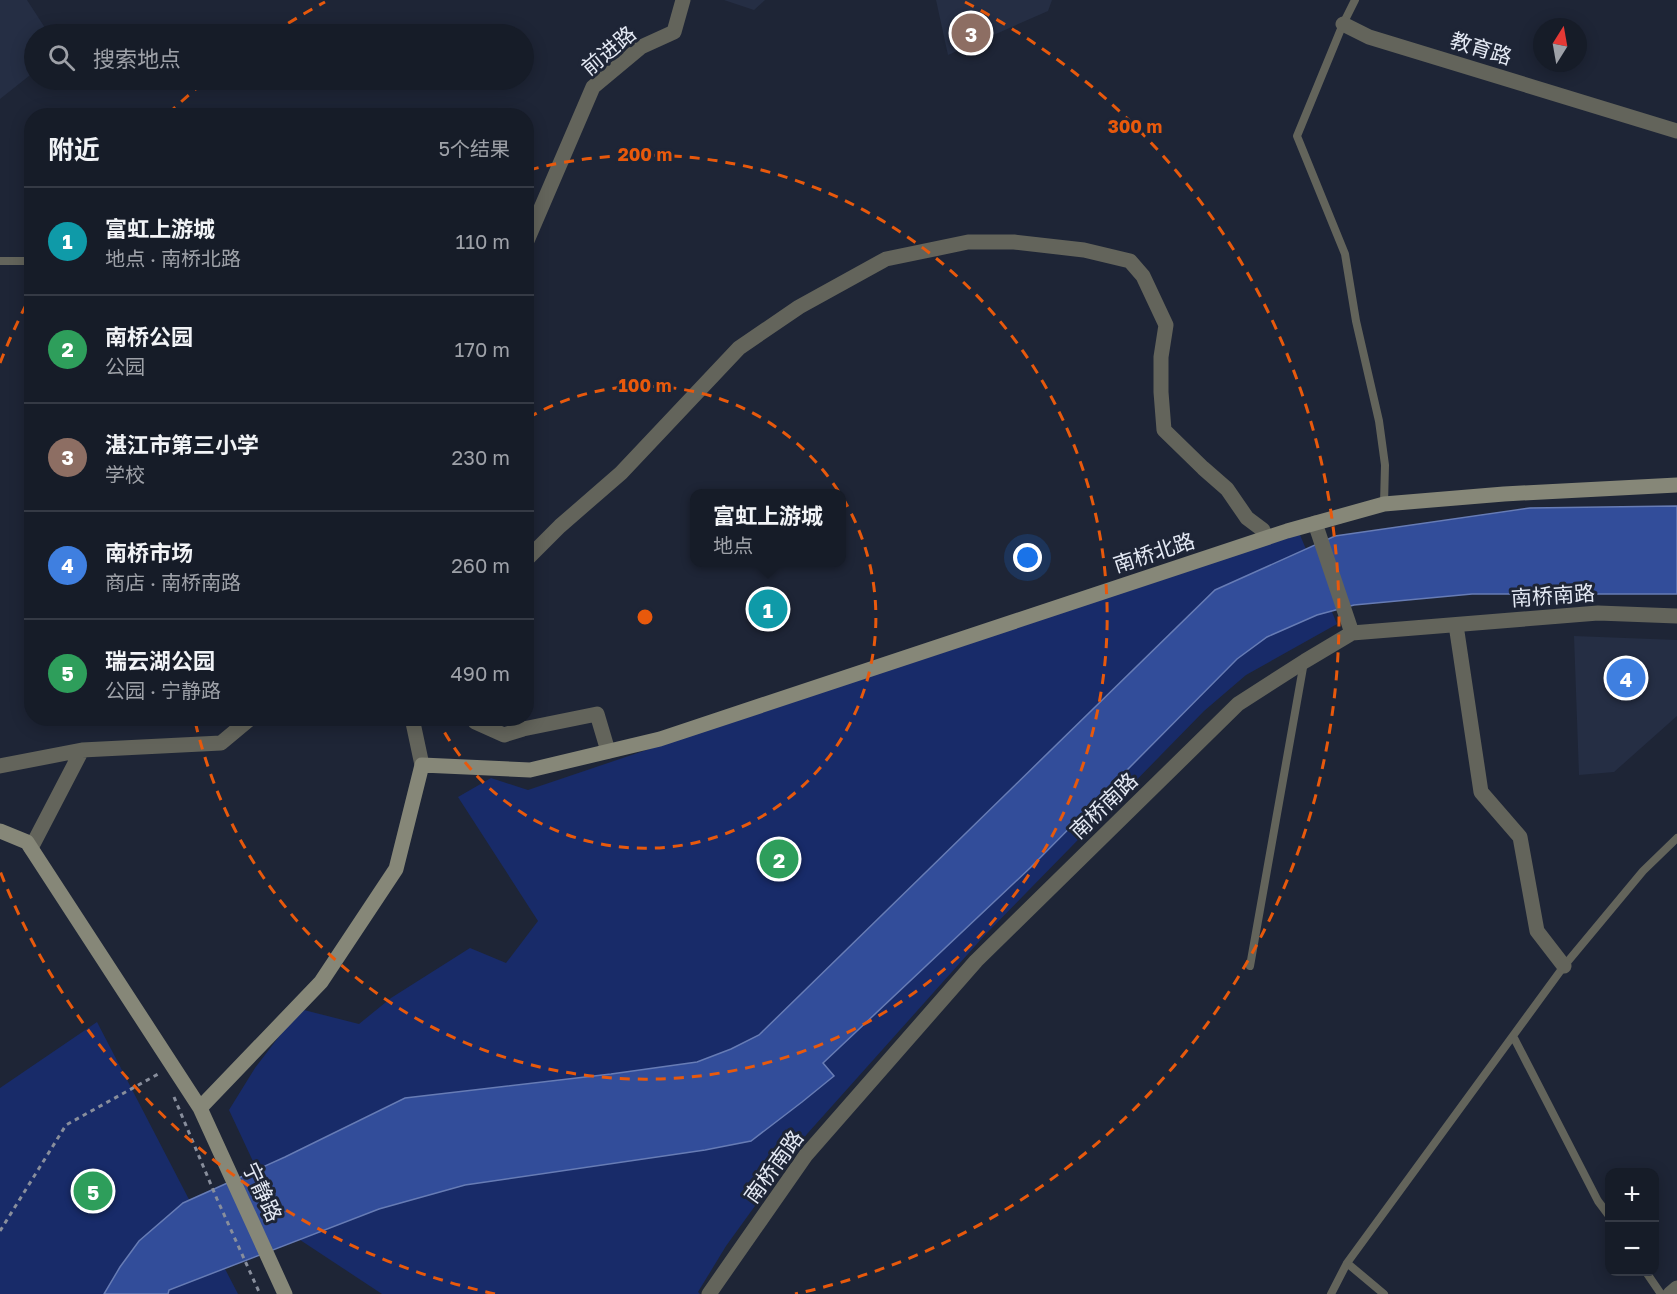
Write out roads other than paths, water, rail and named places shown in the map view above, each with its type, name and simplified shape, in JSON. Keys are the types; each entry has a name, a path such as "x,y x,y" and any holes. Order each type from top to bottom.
{"street":[{"name":"前进路","path":"534,224 593,87 641,47 674,32 683,0"},
{"name":"教育路","path":"1343,24 1369,37 1677,131"},
{"path":"534,552 621,473 739,348 799,307 886,259 968,242 1014,242 1084,250 1130,261 1143,276 1166,325 1161,357 1164,430 1227,489 1246,518 1263,530"},
{"name":"南桥北路","path":"422,765 530,770 660,739 1287,531 1384,504 1504,494 1677,484"},
{"path":"1315,523 1352,633"},
{"name":"南桥南路","path":"709,1294 806,1155 976,961 1238,704 1352,633 1598,613 1677,616"},
{"path":"1456,625 1481,792 1520,837 1537,931 1564,966"},
{"path":"484,726 504,735 597,714 608,751"},
{"path":"0,766 82,750 221,743 241,726"},
{"path":"200,1108 321,982 396,869 422,765 414,726"},
{"path":"0,831 27,842 32,848 82,750"},
{"name":"宁静路","path":"32,848 200,1108 285,1294"},
{"path":"1670,1294 1677,1288"}],"lane":[{"path":"1355,0 1297,136 1345,254 1356,321 1379,421 1385,465 1384,504"},
{"path":"0,261 24,261"},
{"path":"1263,530 1287,531"},
{"path":"1250,966 1305,661"},
{"path":"1331,1294 1347,1263 1564,966 1643,871 1677,838"},
{"path":"1513,1036 1598,1201 1605,1210"},
{"path":"1347,1263 1384,1294"},
{"path":"1649,1276 1661,1294"}],"place":[{"name":"湛江市第三小学","path":"971,33"},
{"name":"富虹上游城","path":"768,609"},
{"name":"南桥市场","path":"1626,678"},
{"name":"南桥公园","path":"779,859"},
{"name":"瑞云湖公园","path":"93,1191"}]}
